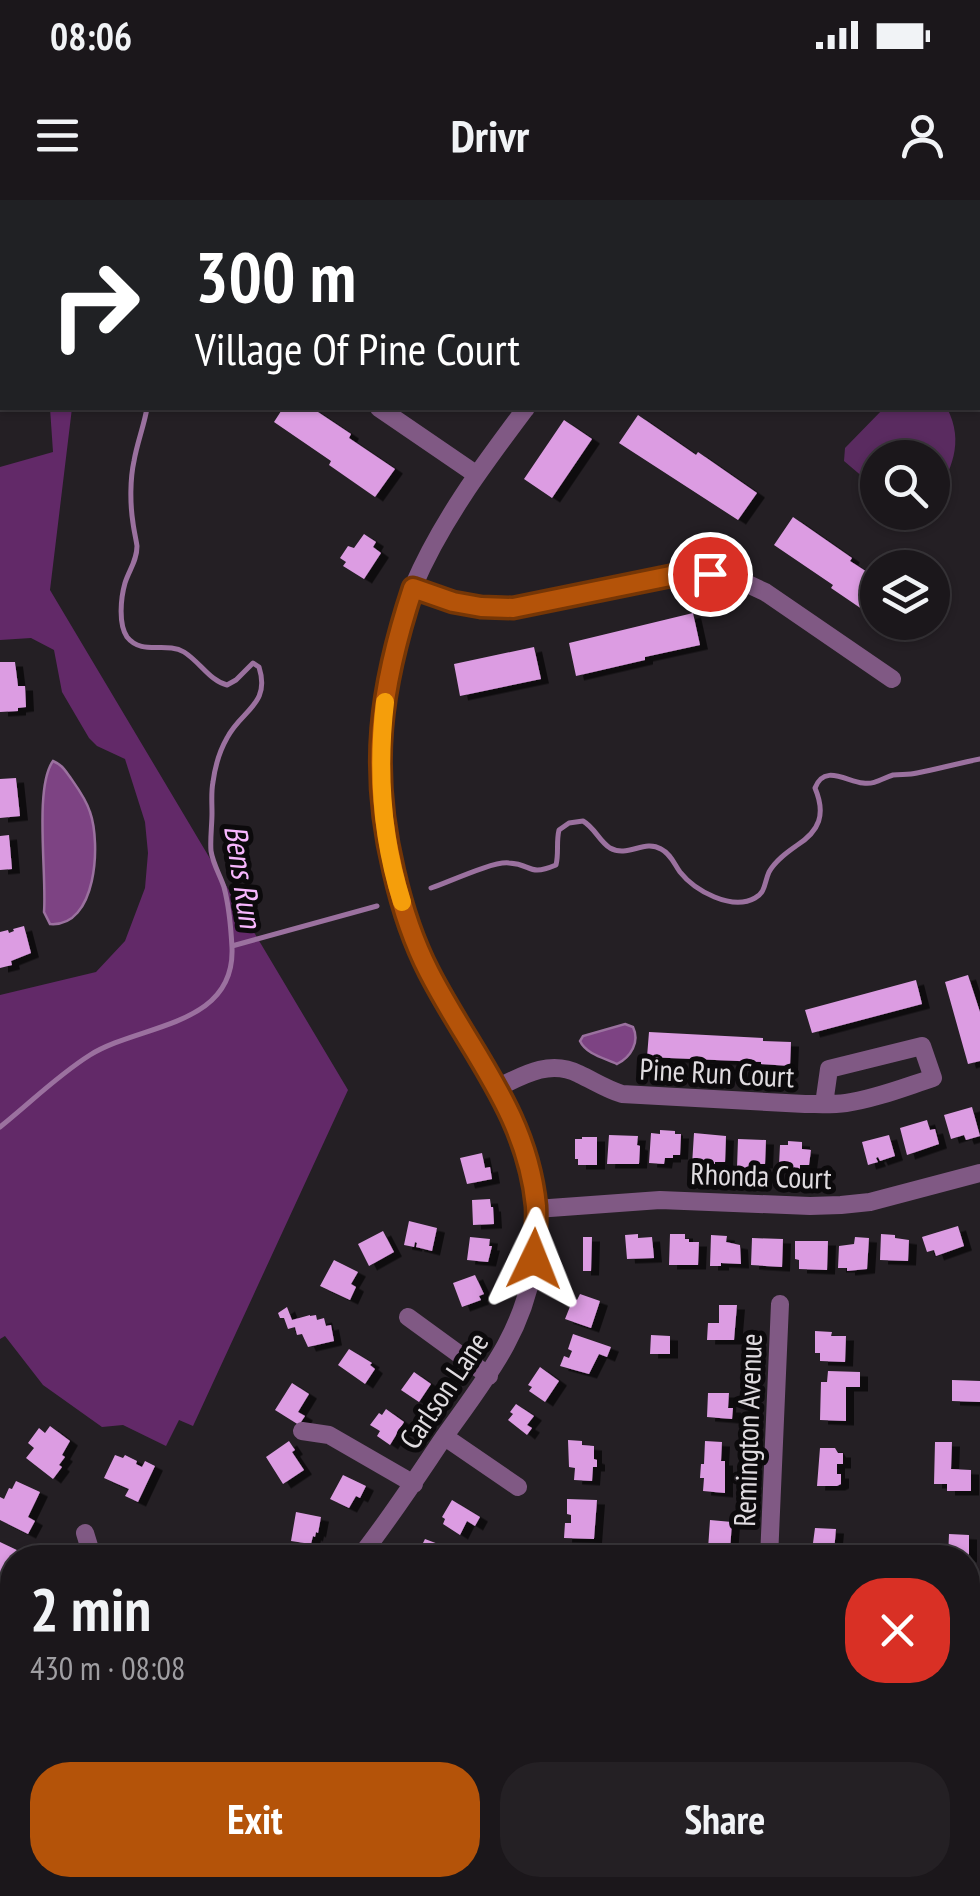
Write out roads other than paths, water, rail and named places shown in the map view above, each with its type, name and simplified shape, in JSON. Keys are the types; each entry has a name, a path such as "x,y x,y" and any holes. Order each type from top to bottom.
{"street":[{"path":"382,410 477,475"},
{"name":"Carlson Lane","path":"369,1545 489,1376 511,1338 526,1300 534,1259 536,1209 523,1142 510,1111 427,969 409,927 387,842 380,789 386,691 397,637 413,588 477,475 525,410"},
{"path":"413,588 453,602 513,608 680,574 710,574 736,579 764,592 892,679"},
{"name":"Pine Run Court","path":"497,1088 528,1072 554,1068 578,1073 622,1094 824,1104 857,1102 933,1078 922,1046 829,1069 824,1104"},
{"name":"Rhonda Court","path":"536,1209 660,1200 841,1205 898,1195 980,1173"},
{"name":"Remington Avenue","path":"770,1545 780,1304"},
{"path":"408,1317 489,1376"},
{"path":"302,1430 330,1436 414,1484"},
{"path":"444,1437 518,1487"},
{"path":"85,1533 87,1545"}],"waterway":[{"name":"Bens Run","path":"0,1127 90,1055 201,1008 218,994 229,974 232,948 228,909 211,851 212,786 224,743 258,699 262,680 259,667 253,663 227,685 215,680 184,652 140,646 124,632 122,596 137,546 131,508 132,476 146,410"},
{"path":"431,888 502,863 535,870 556,865 559,830 569,823 583,821 610,848 623,851 655,846 704,892 725,900 746,901 761,893 774,864 815,828 820,814 815,788 824,777 871,783 893,775 980,759"},
{"path":"232,946 377,906"}]}
